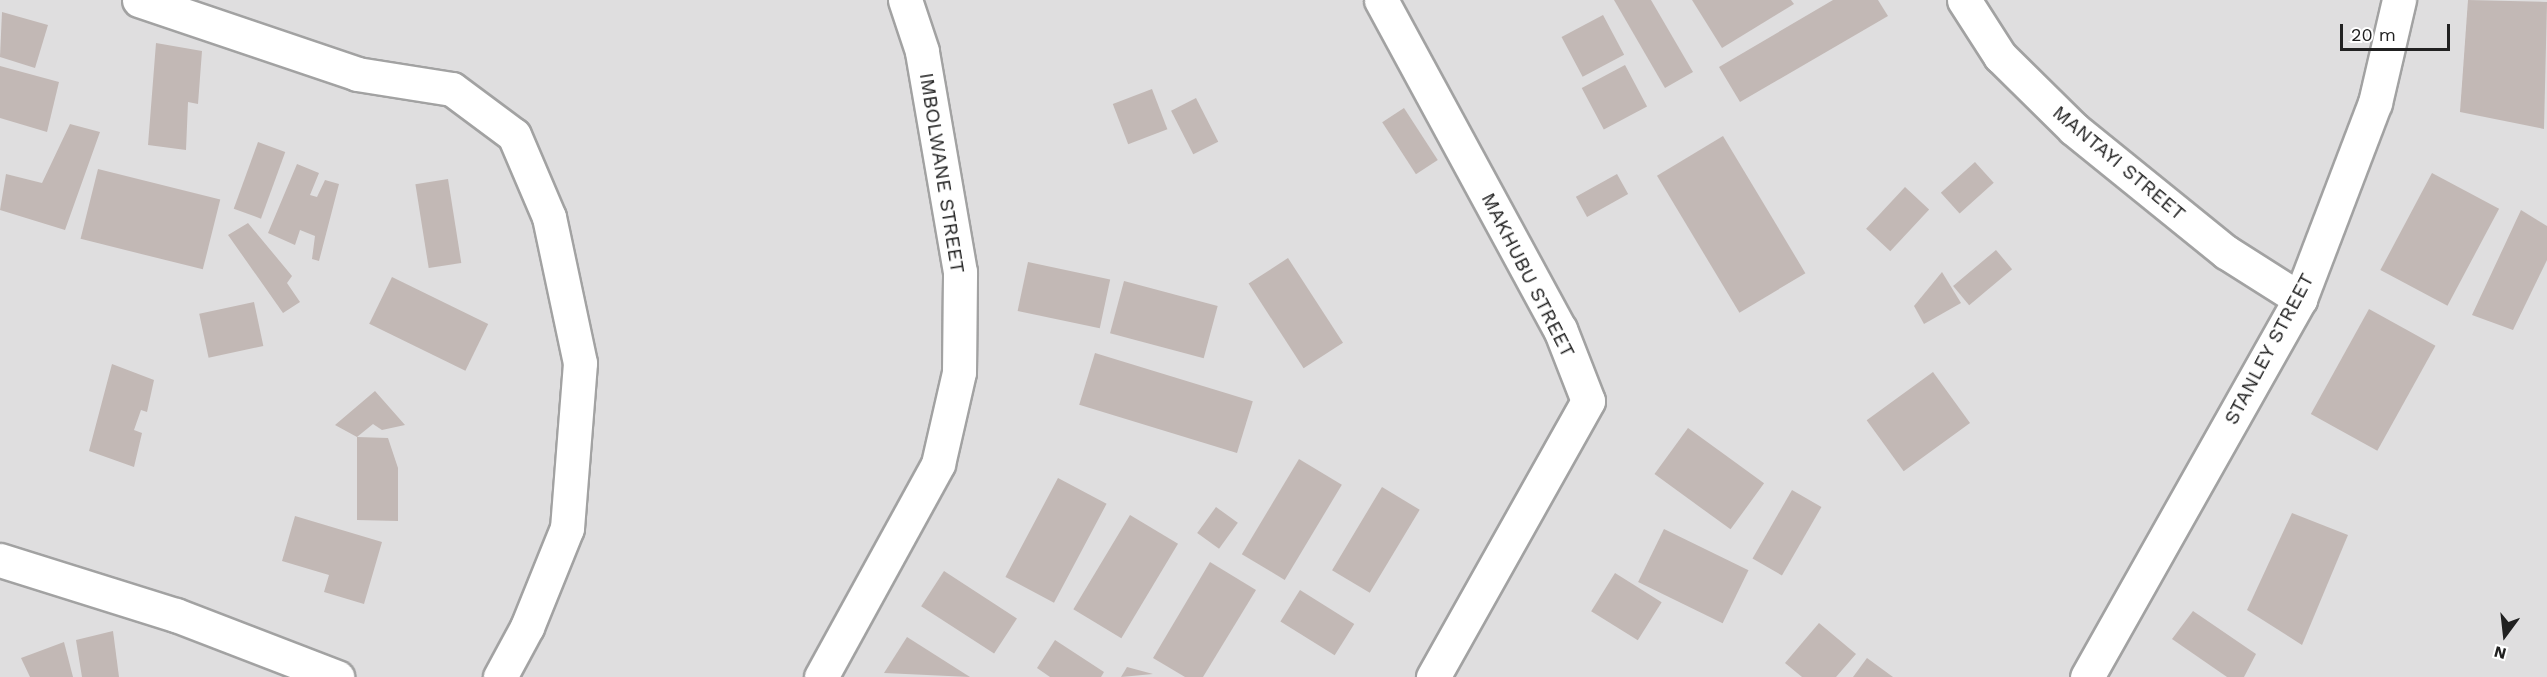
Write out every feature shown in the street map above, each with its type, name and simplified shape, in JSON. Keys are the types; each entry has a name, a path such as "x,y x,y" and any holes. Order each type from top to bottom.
{"street":[{"path":"139,0 357,74 452,89 514,135 549,217 580,363 567,528 527,627 500,677"},
{"name":"IMBOLWANE STREET","path":"821,677 938,464 959,372 960,272 922,51 905,0"},
{"name":"MAKHUBU STREET","path":"1381,0 1560,329 1588,401 1433,677"},
{"name":"MANTAYI STREET","path":"1964,0 2000,56 2073,129 2226,252 2300,299"},
{"name":"STANLEY STREET","path":"2087,677 2300,299 2375,103 2399,0"},
{"path":"0,560 176,615 337,677"}],"shaded area":[{"path":"0,0 2547,0 2547,677 0,677"}],"building":[{"path":"1614,0 1651,0 1693,72 1665,88"},
{"path":"1692,0 1791,0 1794,4 1722,48"},
{"path":"1833,0 1878,0 1888,16 1740,102 1719,67"},
{"path":"2468,0 2547,2 2544,129 2460,112"},
{"path":"2,12 48,25 35,68 0,57"},
{"path":"1603,15 1624,55 1583,77 1562,37"},
{"path":"156,43 202,51 198,104 188,102 186,150 148,145"},
{"path":"1625,65 1647,106 1604,130 1582,88"},
{"path":"0,66 59,82 47,132 0,118"},
{"path":"1152,89 1167,129 1128,144 1113,104"},
{"path":"1196,98 1218,142 1193,154 1171,111"},
{"path":"1404,108 1438,160 1416,174 1382,122"},
{"path":"70,124 100,132 65,230 0,210 6,174 42,183"},
{"path":"1723,136 1805,273 1739,313 1657,176"},
{"path":"258,142 285,152 261,219 234,209"},
{"path":"1975,162 1994,183 1960,214 1941,193"},
{"path":"297,164 319,173 310,195 317,197 325,180 339,184 319,261 312,259 315,236 300,230 295,245 268,233"},
{"path":"98,169 220,199 203,269 81,239"},
{"path":"2432,173 2499,209 2447,306 2380,270"},
{"path":"1617,174 1628,194 1587,217 1576,197"},
{"path":"448,179 461,263 429,268 415,184"},
{"path":"1905,187 1929,210 1890,251 1866,229"},
{"path":"2521,210 2547,226 2547,260 2513,330 2472,315"},
{"path":"248,223 292,276 287,283 300,302 283,313 228,235"},
{"path":"1996,250 2012,269 1969,305 1953,286"},
{"path":"1288,258 1343,343 1304,368 1249,284"},
{"path":"1028,262 1110,279 1100,328 1018,311"},
{"path":"1942,272 1961,303 1924,324 1914,306"},
{"path":"392,277 488,324 465,371 369,324"},
{"path":"1124,281 1218,306 1204,358 1110,333"},
{"path":"254,302 263,346 209,358 199,314"},
{"path":"2369,309 2435,346 2377,451 2311,414"},
{"path":"1095,353 1253,401 1237,453 1079,405"},
{"path":"112,364 154,380 147,412 141,410 134,430 142,433 134,467 89,451"},
{"path":"1933,372 1970,423 1904,471 1867,420"},
{"path":"375,391 405,425 382,430 373,424 357,437 335,425"},
{"path":"1688,428 1764,483 1731,529 1654,474"},
{"path":"357,437 388,438 398,468 398,521 357,520"},
{"path":"1299,459 1342,485 1285,580 1242,554"},
{"path":"1058,478 1107,504 1054,603 1005,577"},
{"path":"1382,487 1420,510 1370,593 1332,570"},
{"path":"1792,490 1821,507 1782,575 1752,558"},
{"path":"1216,507 1238,523 1219,549 1197,533"},
{"path":"2292,513 2348,535 2302,645 2247,610"},
{"path":"1130,515 1178,544 1121,638 1073,609"},
{"path":"295,516 382,542 364,604 324,592 329,575 282,561"},
{"path":"1664,529 1748,570 1723,623 1638,582"},
{"path":"1210,562 1256,590 1203,677 1185,677 1153,658"},
{"path":"944,571 1017,618 994,654 921,606"},
{"path":"1615,573 1662,602 1638,640 1591,611"},
{"path":"1300,590 1354,624 1335,655 1280,621"},
{"path":"2193,611 2256,654 2244,677 2227,677 2172,639"},
{"path":"1819,623 1856,654 1836,677 1802,677 1785,663"},
{"path":"113,631 119,677 82,677 76,640"},
{"path":"907,637 970,677 884,673"},
{"path":"1055,640 1104,672 1101,677 1050,677 1037,668"},
{"path":"64,642 73,677 30,677 21,658"},
{"path":"1867,658 1893,677 1853,677"},
{"path":"1127,667 1153,674 1121,677"}]}
